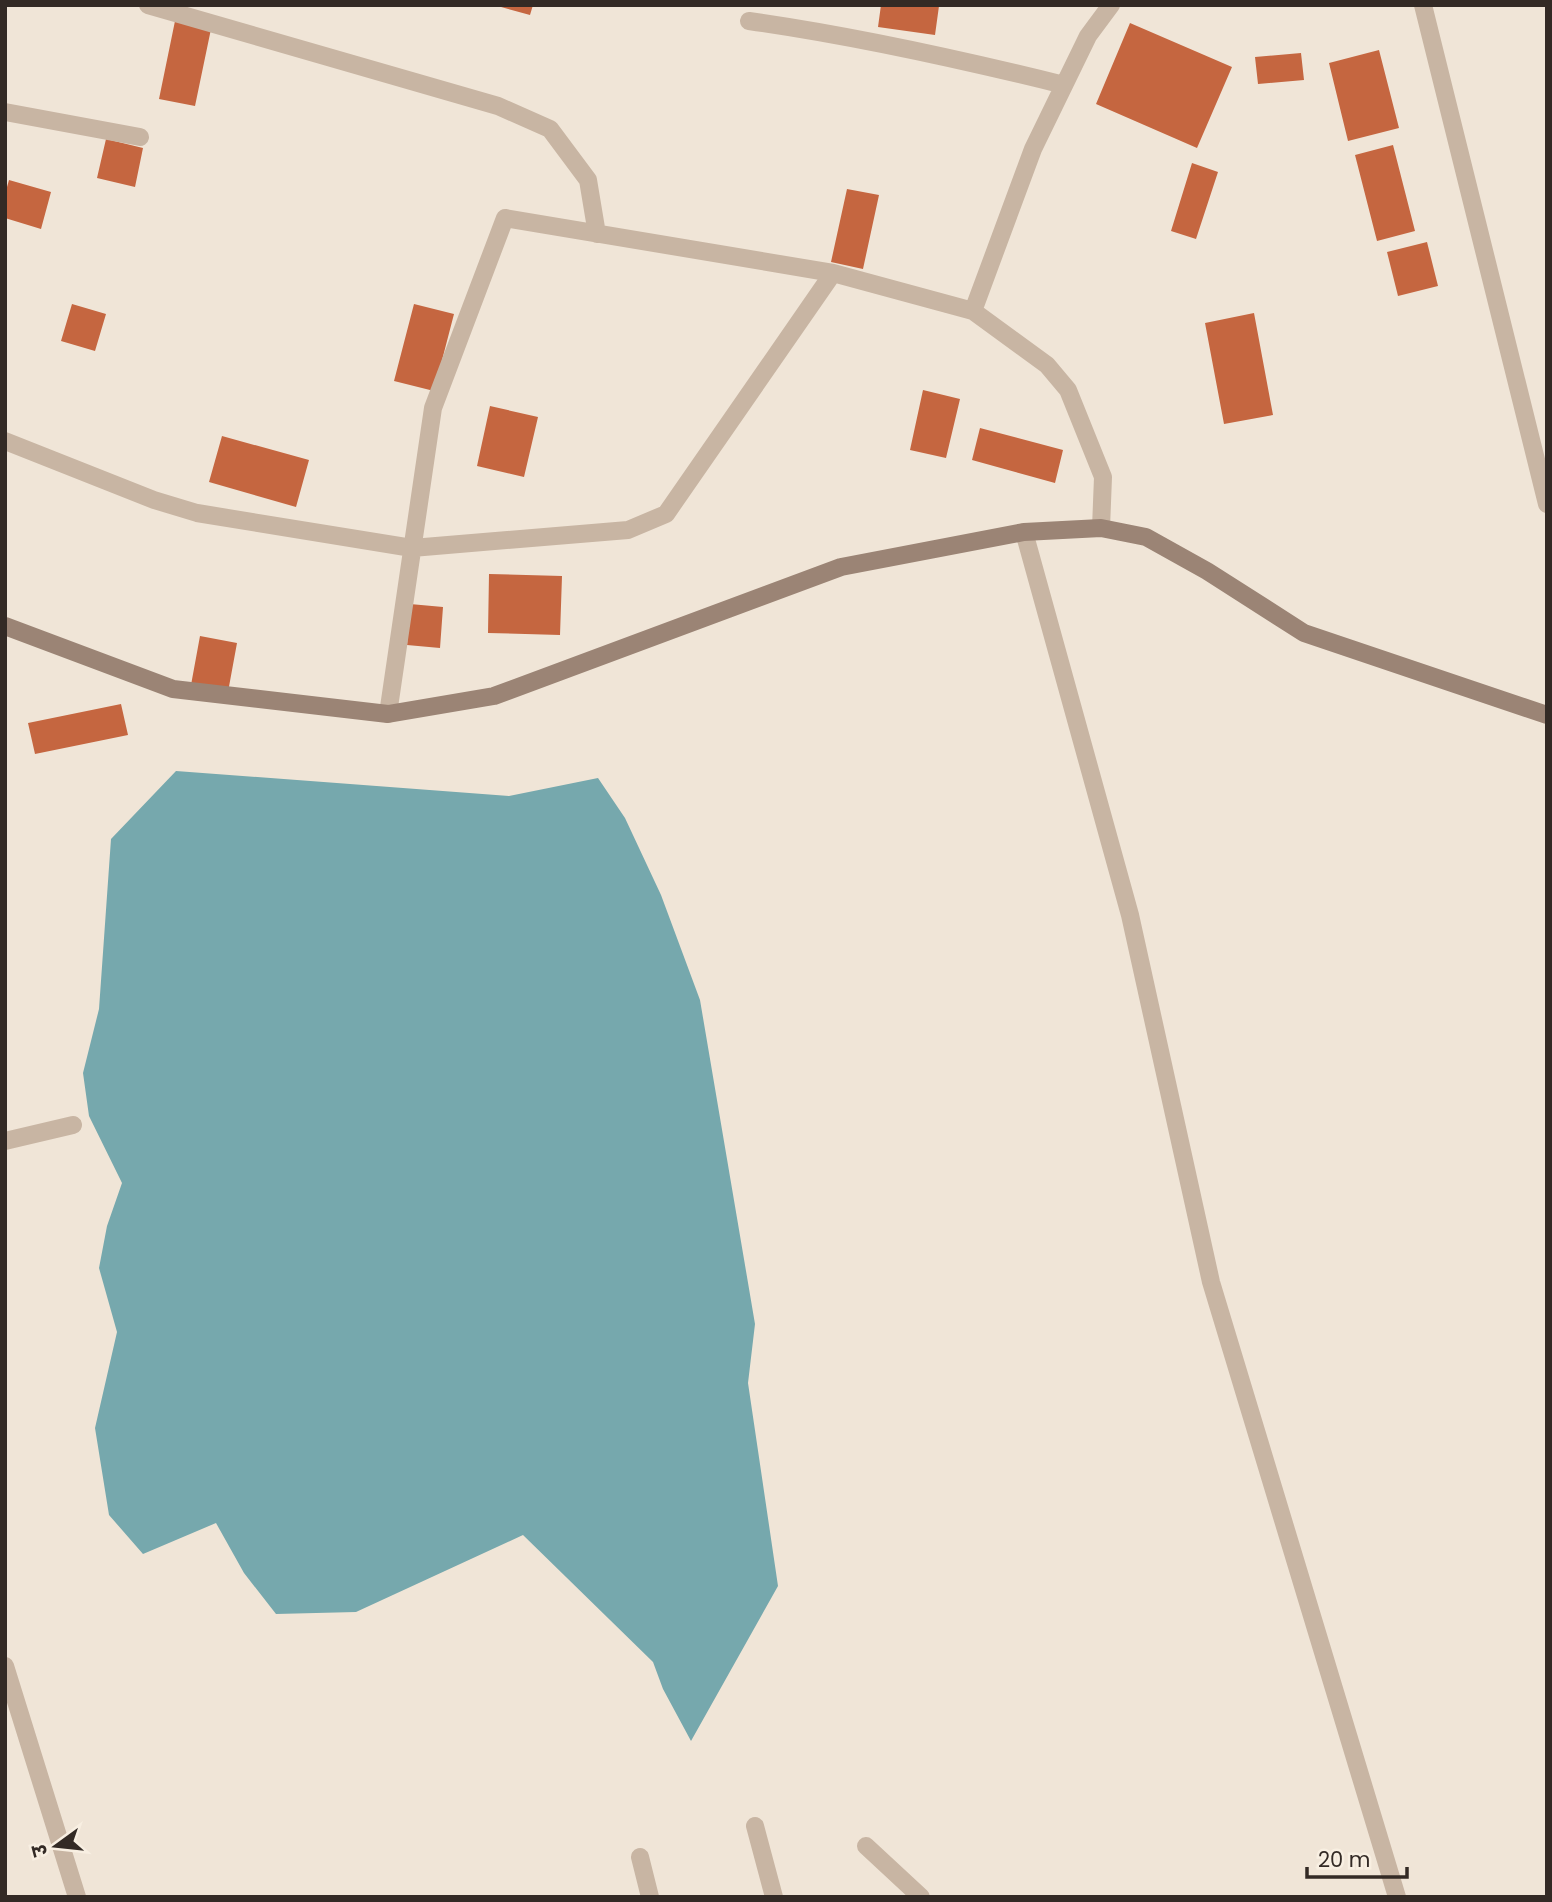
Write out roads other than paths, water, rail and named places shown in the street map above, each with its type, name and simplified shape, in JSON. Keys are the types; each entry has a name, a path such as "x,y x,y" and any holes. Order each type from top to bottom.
{"street":[{"path":"148,5 498,106 550,129 588,180 597,234"},
{"path":"973,312 1032,149 1088,36 1111,5"},
{"path":"1423,5 1547,504"},
{"path":"749,21 912,48 1064,85"},
{"path":"5,112 140,137"},
{"path":"388,714 433,408 505,218 833,273 973,312 1047,365 1068,390 1103,477 1101,528"},
{"path":"5,441 154,500 197,513 412,548 628,530 666,514 833,273"},
{"path":"5,626 173,689 388,714 495,696 841,567 1024,532 1101,528 1146,537 1207,571 1304,633 1547,715"},
{"path":"1024,532 1130,915 1211,1282 1397,1897"},
{"path":"5,1141 73,1125"},
{"path":"5,1666 77,1897"},
{"path":"755,1826 774,1897"},
{"path":"866,1846 921,1897"},
{"path":"640,1857 650,1897"}],"water":[{"path":"176,771 509,796 598,778 625,818 661,895 700,1000 755,1324 748,1383 778,1586 691,1741 663,1689 653,1662 523,1535 356,1612 276,1614 244,1573 216,1523 143,1554 109,1515 95,1428 117,1332 99,1268 107,1226 122,1183 89,1116 83,1073 99,1009 111,839"}]}
